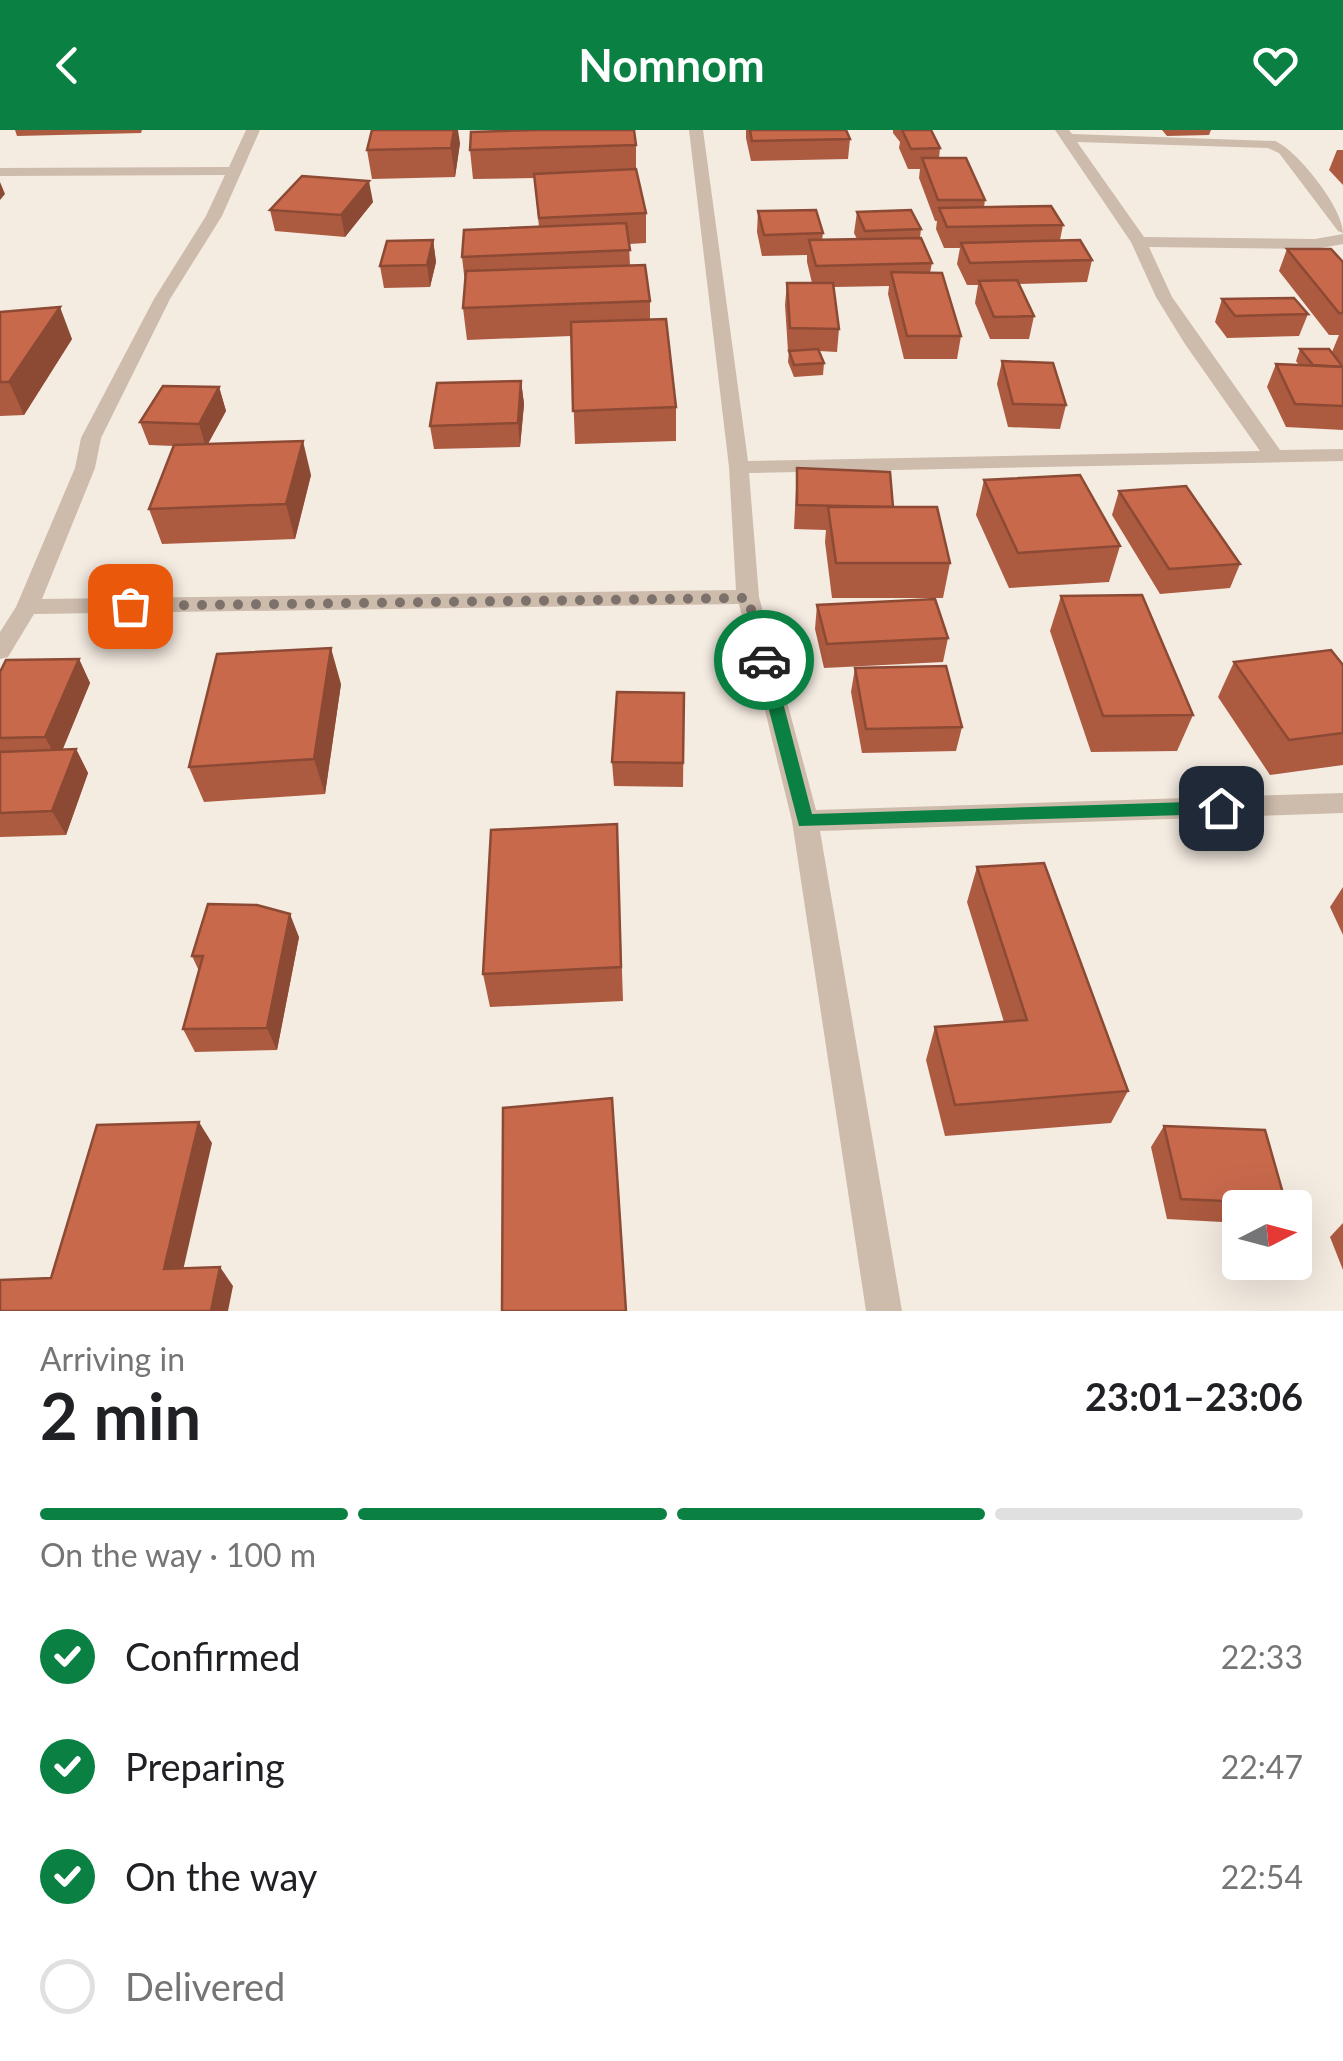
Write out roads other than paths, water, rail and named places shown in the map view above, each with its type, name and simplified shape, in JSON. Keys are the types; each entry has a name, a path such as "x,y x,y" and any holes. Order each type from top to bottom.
{"street":[{"path":"0,651 27,607 85,468 91,438 162,298 214,216 252,130"},
{"path":"696,130 739,467 748,598 805,821 884,1311"},
{"path":"1064,134 1139,242 1164,298 1274,456"},
{"path":"1064,134 1270,144 1284,150 1343,228"},
{"path":"0,172 232,172"},
{"path":"1139,242 1315,244 1343,239"},
{"path":"739,467 1343,455"},
{"path":"27,607 748,598"},
{"path":"805,821 1343,804"}]}
